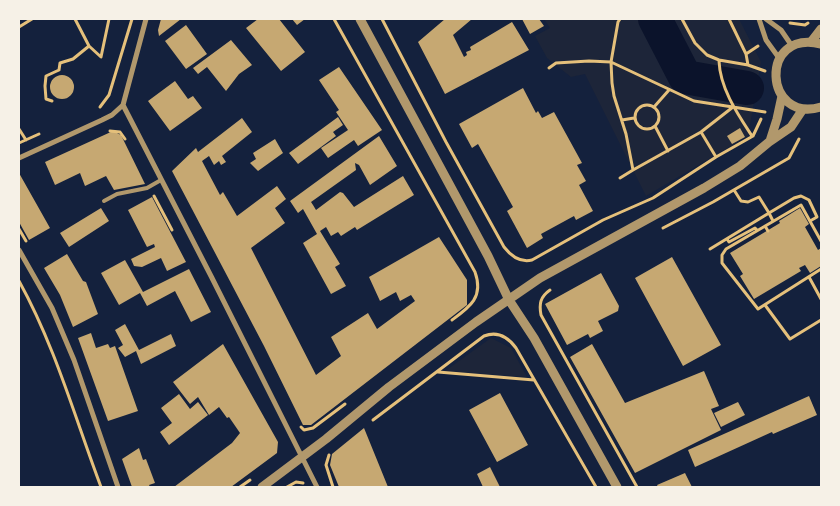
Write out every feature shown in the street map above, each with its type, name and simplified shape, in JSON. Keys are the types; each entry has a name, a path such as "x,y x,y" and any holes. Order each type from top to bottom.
{"street":[{"path":"19,158 112,115 122,105 146,19"},
{"path":"360,19 488,256 509,300 534,338 617,487"},
{"path":"758,19 766,40 780,58"},
{"path":"766,19 781,30 792,46"},
{"path":"811,42 821,29"},
{"path":"821,44 811,42 798,43 792,46 780,58 775,71 776,84 782,96 791,104 803,109 812,110 821,107"},
{"path":"769,142 782,96"},
{"path":"122,105 318,487"},
{"path":"262,487 303,457 389,387 476,322 540,278 711,184 740,166 791,127 803,109"},
{"path":"19,250 52,308 74,360 118,487"}],"lane":[{"path":"104,201 117,194 149,186 161,180"}],"path":[{"path":"19,27 32,19"},
{"path":"75,19 89,46 101,57 109,19"},
{"path":"97,109 105,102 109,95 132,19"},
{"path":"334,19 472,265 478,279 478,292 475,300 445,326"},
{"path":"382,19 446,142 504,247 509,254 520,260 532,260 603,220 653,198 752,136 765,112 766,105"},
{"path":"620,19 611,62 614,96 622,120 633,170"},
{"path":"682,19 695,43 707,55 718,60 748,65 766,71"},
{"path":"729,19 746,54 748,65"},
{"path":"786,19 791,24 805,25 812,19"},
{"path":"746,54 759,45"},
{"path":"52,101 46,99 46,76 59,70 60,63 73,59 89,46"},
{"path":"718,60 719,71 733,106 752,136"},
{"path":"549,68 556,63 611,62 700,103 733,106 765,112"},
{"path":"766,64 766,80"},
{"path":"654,107 669,90"},
{"path":"649,104 654,107 660,116 659,122 655,126 645,129 640,127 634,118 635,112 643,105 649,104"},
{"path":"620,178 701,132 733,106"},
{"path":"622,120 634,118"},
{"path":"655,126 668,151"},
{"path":"19,128 26,140"},
{"path":"107,132 115,130 120,132 129,146"},
{"path":"701,132 716,157"},
{"path":"19,143 42,133"},
{"path":"658,231 789,158 802,134"},
{"path":"149,186 174,234"},
{"path":"734,190 741,201 748,202 759,197 773,221"},
{"path":"710,248 794,198 801,196 809,200 817,217 810,221"},
{"path":"821,241 801,205 726,249 722,255 722,263 758,309 821,269"},
{"path":"765,226 768,231"},
{"path":"727,239 729,242 755,228 757,230"},
{"path":"809,277 821,299"},
{"path":"19,281 34,309 61,374 101,487"},
{"path":"554,288 548,291 540,300 541,315 637,487"},
{"path":"765,305 790,339 821,320"},
{"path":"368,424 484,336 496,334 503,336 514,344 596,487"},
{"path":"437,372 535,380"},
{"path":"299,424 304,430 313,428 352,398"},
{"path":"334,450 326,459 326,464 334,487"},
{"path":"240,487 252,478"},
{"path":"287,487 296,482 304,483 306,487"}],"shaded area":[{"path":"544,19 739,19 761,62 748,136 646,196 585,74 571,77 547,58 535,36 550,28"},
{"path":"491,338 511,348 527,377 445,371"}],"building":[{"path":"161,19 181,19 159,36 158,30"},
{"path":"258,19 279,19 305,52 281,71 246,28"},
{"path":"292,19 305,19 297,25"},
{"path":"445,19 472,19 453,35 464,57 467,55 466,52 471,50 470,47 512,22 529,50 445,94 418,42"},
{"path":"522,19 539,19 544,26 530,34"},
{"path":"186,25 207,54 186,69 165,41"},
{"path":"231,40 252,65 239,74 226,91 207,67 198,74 193,68"},
{"path":"339,67 382,130 358,146 354,140 328,158 321,148 348,130 336,112 339,110 319,80"},
{"path":"62,75 71,78 74,87 71,96 62,99 53,96 50,87 53,78"},
{"path":"175,81 188,99 193,96 202,108 170,131 148,101"},
{"path":"523,88 536,113 538,111 542,118 554,112 582,163 577,165 586,181 579,185 593,211 576,220 574,216 541,234 543,238 527,248 507,211 513,207 478,144 472,148 459,124"},
{"path":"338,117 343,125 333,132 336,136 298,164 289,153"},
{"path":"242,118 252,132 222,156 226,162 221,165 219,161 214,165 209,156 202,161 220,195 223,192 237,216 277,186 286,199 275,208 285,223 251,248 316,375 341,356 331,337 368,313 377,329 415,301 411,295 400,301 396,292 380,301 369,277 439,237 467,280 467,305 311,425 303,425 264,346 172,171 196,148 198,152"},
{"path":"740,128 745,137 732,144 727,136"},
{"path":"113,131 121,135 145,184 114,190 106,176 85,186 80,173 55,185 45,162"},
{"path":"379,136 397,166 370,185 359,165 355,163 356,170 311,202 316,210 340,192 343,193 354,207 403,176 414,195 357,230 355,227 341,236 338,232 331,236 326,227 320,231 340,264 335,267 346,286 331,294 303,243 317,234 303,209 298,213 290,201"},
{"path":"275,139 283,153 258,171 250,163 256,159 253,153"},
{"path":"19,173 50,228 29,240 19,222"},
{"path":"152,197 186,262 167,271 161,258 142,267 134,266 131,259 155,247 154,244 147,247 128,210"},
{"path":"101,208 109,221 69,247 60,233"},
{"path":"800,208 809,224 805,227 818,250 821,248 821,266 810,273 805,265 799,268 801,271 754,299 740,276 743,274 730,253 780,223 779,221"},
{"path":"67,254 83,281 86,282 98,314 73,327 60,295 44,268"},
{"path":"672,257 721,345 683,366 635,278"},
{"path":"125,260 143,292 189,269 211,312 191,322 175,291 147,306 140,293 119,305 101,273"},
{"path":"601,273 619,306 618,311 598,321 603,331 590,338 588,334 567,345 545,304"},
{"path":"125,324 139,350 171,334 176,346 141,364 136,351 125,357 118,348 123,345 115,330"},
{"path":"91,333 96,348 108,344 110,348 115,346 138,411 108,421 78,338"},
{"path":"223,344 278,442 277,453 231,487 174,487 232,443 240,433 219,407 209,415 198,397 190,404 173,382"},
{"path":"592,344 625,403 704,371 719,406 711,409 721,430 635,473 570,357"},
{"path":"500,393 528,445 497,462 469,410"},
{"path":"179,394 190,409 198,402 208,415 169,445 160,432 172,423 161,408"},
{"path":"809,396 817,415 773,434 772,432 695,467 688,450"},
{"path":"738,402 745,415 721,427 714,413"},
{"path":"364,428 388,487 339,487 330,465 332,454"},
{"path":"139,448 143,460 146,459 155,483 149,485 150,487 132,487 122,459"},
{"path":"490,467 500,487 483,487 477,474"},
{"path":"685,473 692,487 658,487 657,485"}],"waterway":[{"path":"655,19 685,77 747,88"}]}
